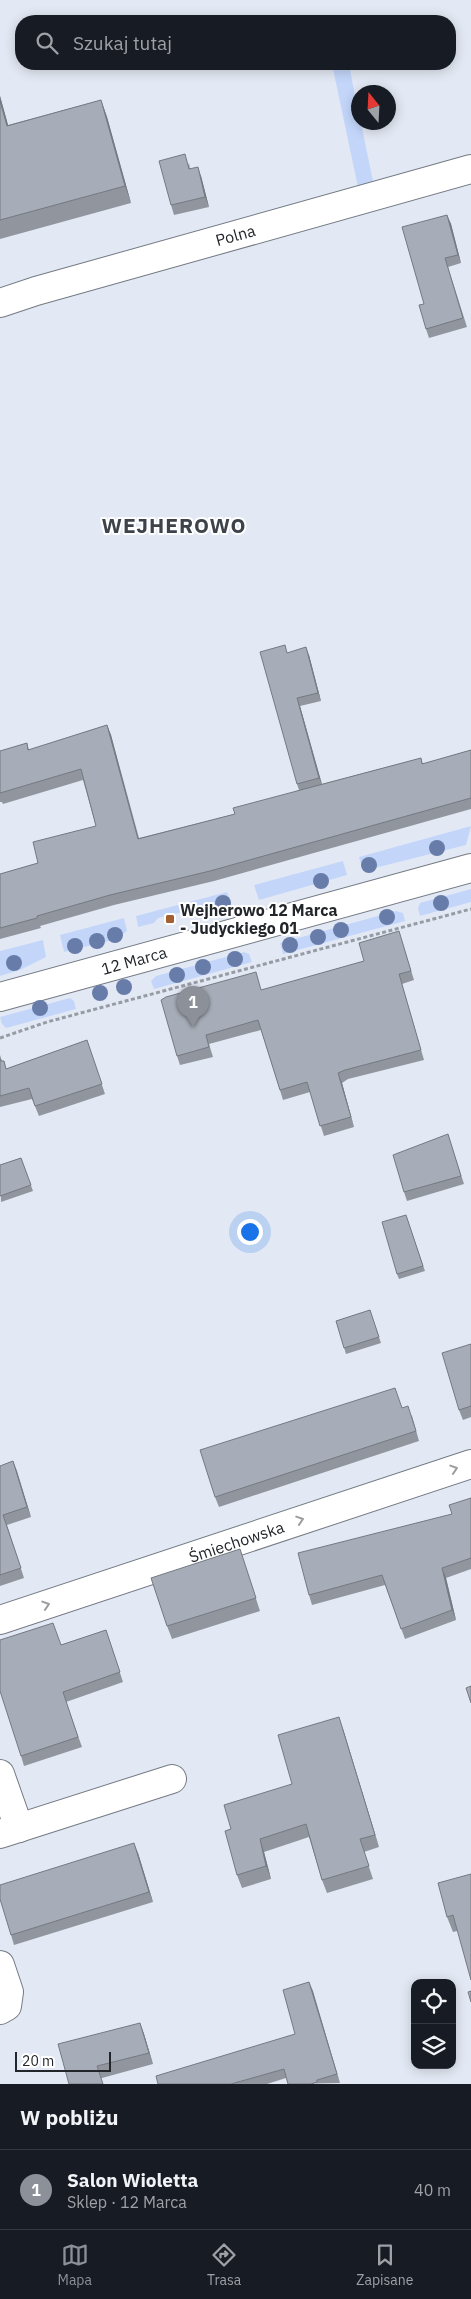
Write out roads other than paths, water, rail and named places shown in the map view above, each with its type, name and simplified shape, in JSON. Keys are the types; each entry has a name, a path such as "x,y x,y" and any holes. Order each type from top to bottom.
{"street":[{"name":"Polna","path":"0,303 471,169"},
{"name":"12 Marca","path":"0,997 471,868"},
{"name":"Śmiechowska","path":"0,1620 471,1464"},
{"path":"0,1774 10,1831 172,1779"},
{"path":"0,1965 9,1992 7,2006 0,2010"}],"place":[{"name":"Wejherowo 12 Marca - Judyckiego 01","path":"170,919"},
{"name":"Salon Wioletta","path":"193,1027"}],"district":[{"name":"WEJHEROWO","path":"174,526"}]}
